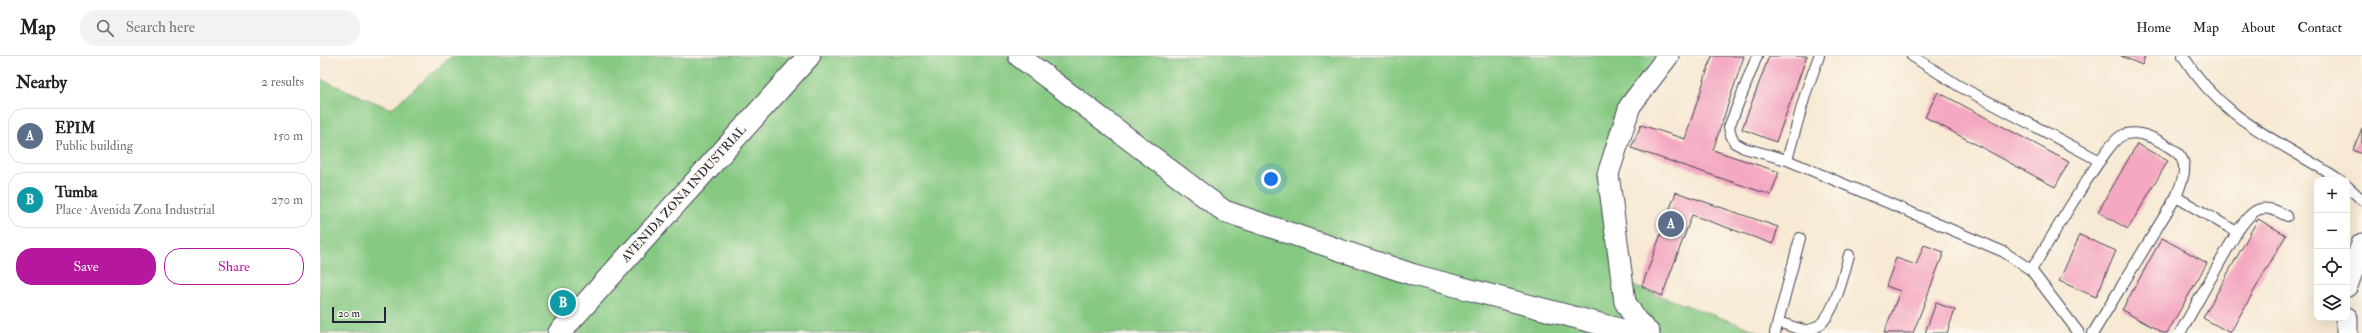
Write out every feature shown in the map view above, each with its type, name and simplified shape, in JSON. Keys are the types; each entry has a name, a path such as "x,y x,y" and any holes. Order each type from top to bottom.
{"main road":[{"name":"AVENIDA ZONA INDUSTRIAL","path":"559,333 810,56"}],"street":[{"path":"1019,56 1224,211 1414,275 1634,333"},
{"path":"1649,333 1636,320 1625,302 1608,174 1630,106 1668,56"},
{"path":"2347,285 2362,244"},
{"path":"1584,320 1610,315 1625,302"},
{"path":"2347,321 2347,333"}],"lane":[{"path":"1757,56 1730,127 1730,135 1736,143 1744,148 1787,160 1958,231 2004,252 2031,270 2079,333"},
{"path":"1787,160 1806,92 1819,56"},
{"path":"1912,56 1959,86 2100,161"},
{"path":"2183,56 2196,77 2251,128 2335,177"},
{"path":"2031,270 2100,161 2121,136 2131,134 2150,137 2178,152 2185,163 2185,173 2176,197 2093,333"},
{"path":"2350,189 2362,200"},
{"path":"2176,197 2237,232"},
{"path":"2180,333 2237,232 2248,216 2256,209 2265,207 2287,216"},
{"path":"1775,333 1800,238"},
{"path":"1778,322 1805,330 1819,327 1826,319 1833,306 1850,255"}],"green space":[{"path":"452,56 1668,56 1630,106 1608,174 1622,282 1763,333 320,333 320,79 391,109"}],"building":[{"path":"1712,56 1744,56 1713,150 1779,172 1771,195 1631,148 1641,125 1685,139"},
{"path":"1769,56 1807,56 1776,142 1742,129"},
{"path":"2121,56 2145,56 2142,65"},
{"path":"1938,92 2069,162 2055,187 1925,117"},
{"path":"2362,128 2362,154 2353,150"},
{"path":"2137,144 2168,161 2128,229 2098,212"},
{"path":"1676,192 1778,227 1773,244 1692,215 1662,296 1642,286"},
{"path":"2258,219 2286,235 2230,333 2203,318"},
{"path":"2080,235 2116,251 2096,297 2059,281"},
{"path":"2162,238 2207,263 2167,333 2163,333 2122,310"},
{"path":"1924,245 1944,252 1913,333 1884,333 1900,291 1886,286 1896,258 1916,265"},
{"path":"1936,303 1955,310 1947,333 1925,333"}],"place":[{"name":"EPIM","path":"1671,224"},
{"name":"Tumba","path":"563,303"}]}
